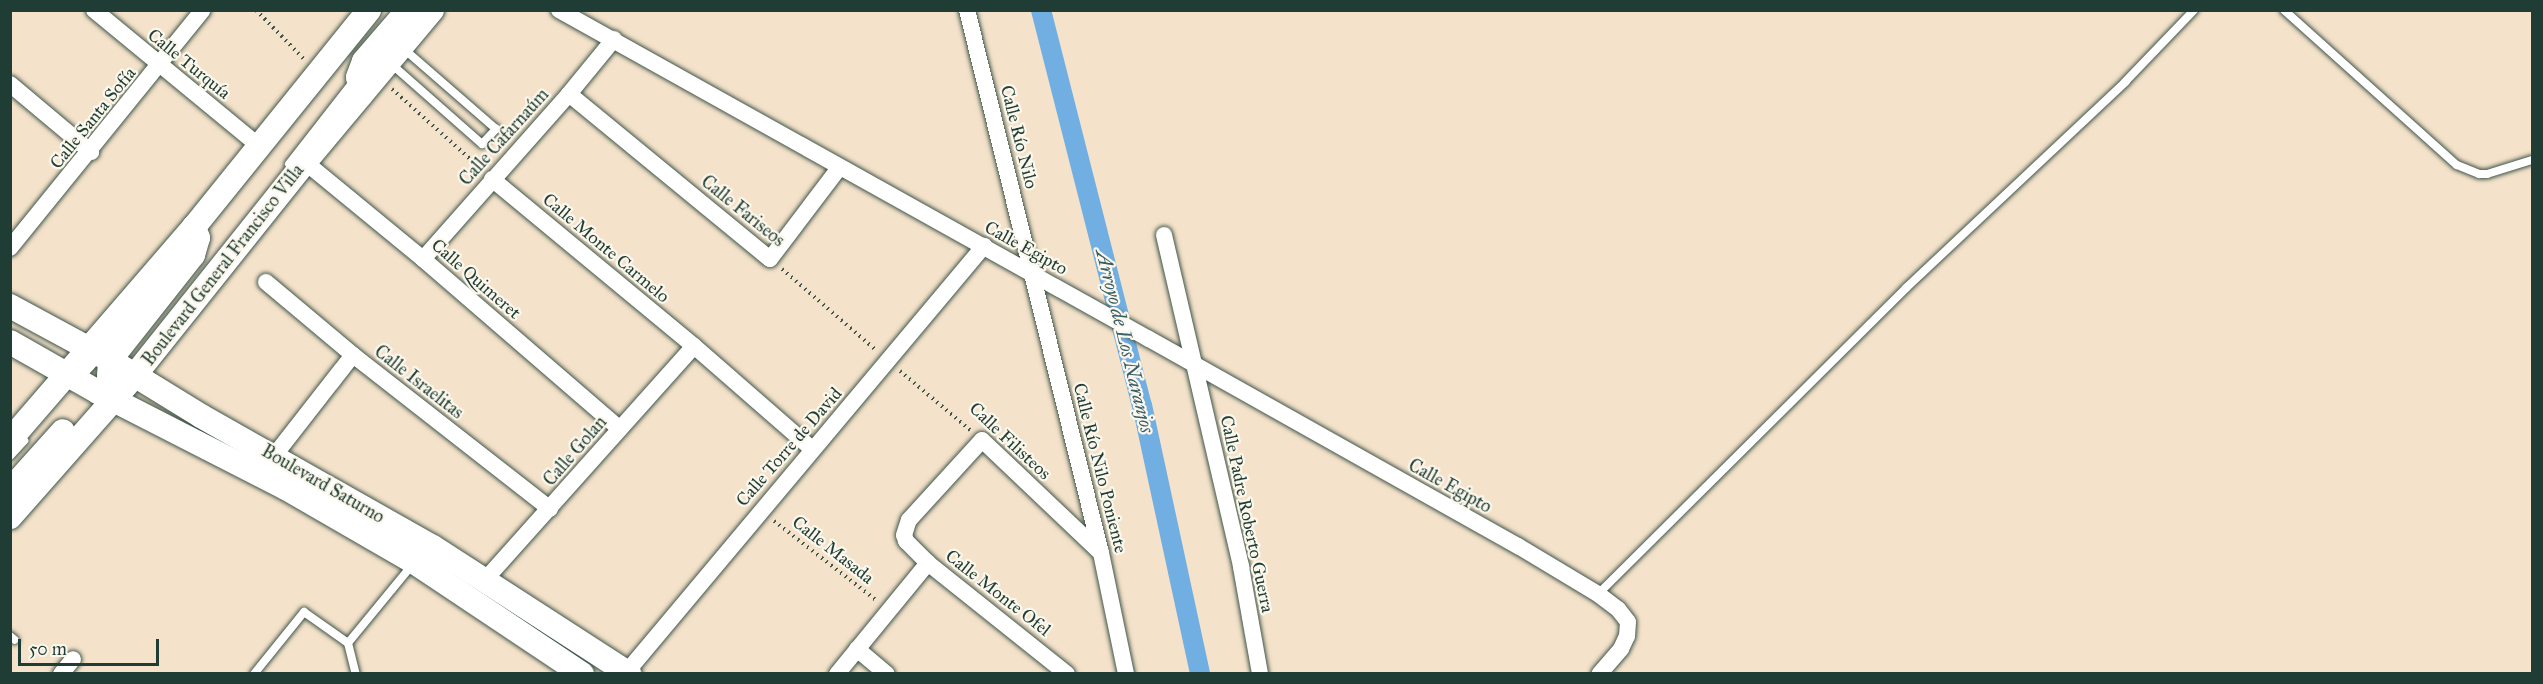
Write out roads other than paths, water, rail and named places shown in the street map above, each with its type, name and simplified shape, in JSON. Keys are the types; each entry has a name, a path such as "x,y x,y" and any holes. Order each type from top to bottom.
{"main road":[{"path":"377,71 364,61 408,10"},
{"name":"Boulevard General Francisco Villa","path":"10,440 102,376 295,165 432,10"},
{"name":"Boulevard General Francisco Villa","path":"10,517 199,232 260,146 316,72 368,19"},
{"name":"Boulevard Saturno","path":"10,306 102,376 286,488 414,562 582,674"},
{"name":"Boulevard Saturno","path":"10,342 201,416 432,547 627,673"},
{"path":"10,490 102,376"}],"street":[{"name":"Calle Turquía","path":"94,10 260,146"},
{"name":"Calle Santa Sofía","path":"12,242 91,152 203,10"},
{"name":"Calle Egipto","path":"559,10 1518,546 1598,594 1618,609 1628,622 1627,636 1621,649 1599,674"},
{"name":"Calle Río Nilo","path":"967,10 1032,273"},
{"name":"Calle Cafarnaúm","path":"423,259 492,178 569,94 614,39"},
{"path":"10,84 91,152"},
{"name":"Calle Fariseos","path":"569,94 770,259 839,168"},
{"name":"Calle Quimeret","path":"295,165 423,259 620,429"},
{"name":"Calle Monte Carmelo","path":"492,178 694,346 812,449"},
{"name":"Calle Padre Roberto Guerra","path":"1164,234 1241,567 1260,674"},
{"name":"Calle Torre de David","path":"627,673 760,511 890,361 984,246"},
{"name":"Calle Río Nilo Poniente","path":"1032,273 1101,553 1126,674"},
{"name":"Calle Israelitas","path":"266,282 353,355 550,509"},
{"name":"Calle Golan","path":"484,581 694,346"},
{"path":"274,456 353,355"},
{"name":"Calle Filisteos","path":"982,440 1101,553"},
{"name":"Calle Monte Ofel","path":"982,440 909,520 904,535 906,541 928,563 1067,674"},
{"path":"837,674 928,563"},
{"path":"857,649 887,674"},
{"path":"61,674 73,659"}],"lane":[{"path":"377,71 418,10"},
{"path":"1598,594 1906,288 2125,82 2194,10"},
{"path":"2284,10 2457,165 2479,174 2487,174 2532,160"},
{"path":"281,135 368,19"},
{"path":"377,71 496,129 482,144 377,71"},
{"path":"215,258 266,195"},
{"path":"10,499 73,429"},
{"path":"10,456 33,431"},
{"path":"348,643 414,562"},
{"path":"254,674 304,612 348,643 356,674"}],"waterway":[{"name":"Arroyo de Los Naranjos","path":"1041,10 1142,405 1200,674"}]}
